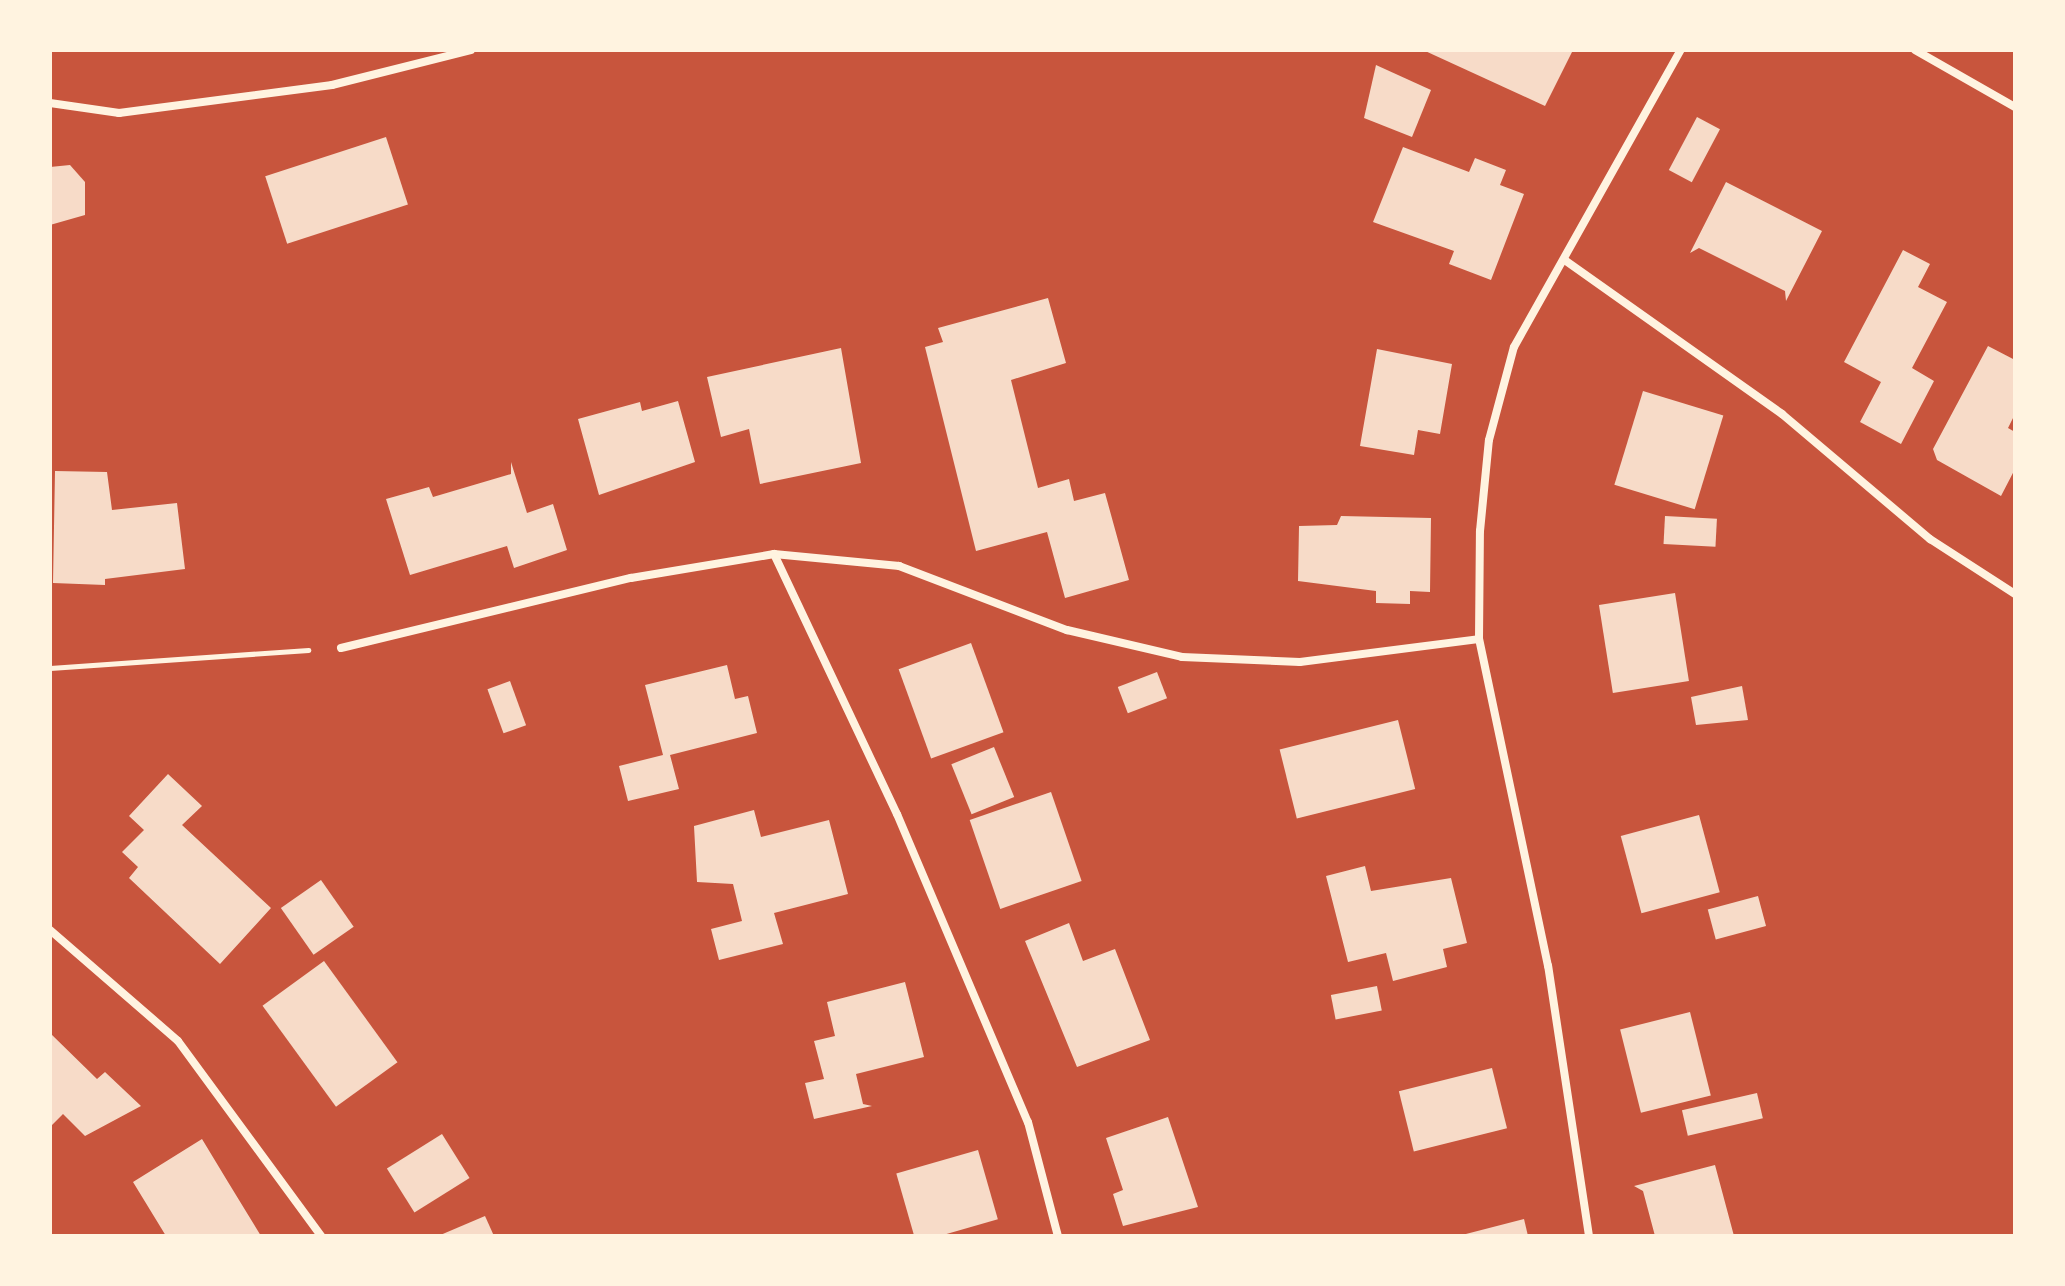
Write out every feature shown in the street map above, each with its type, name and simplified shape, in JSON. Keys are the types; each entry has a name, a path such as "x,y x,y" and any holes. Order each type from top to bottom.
{"street":[{"path":"50,103 134,111 332,85 471,50"},
{"path":"1589,1236 1548,966 1479,639 1489,440 1514,347 1566,261 1681,50"},
{"path":"1915,50 2015,107"},
{"path":"1566,261 1782,414 1930,539 2015,594"},
{"path":"341,648 631,578 774,554 899,566 1067,630 1182,657 1300,662 1479,639"},
{"path":"774,554 897,814 1028,1122 1058,1236"},
{"path":"50,930 178,1041 321,1236"}],"path":[{"path":"50,668 341,648"}],"building":[{"path":"1423,50 1573,50 1545,106"},
{"path":"1376,65 1431,90 1412,137 1364,118"},
{"path":"1697,117 1720,129 1692,182 1669,170"},
{"path":"386,137 408,205 287,244 265,176"},
{"path":"1403,147 1469,172 1475,158 1506,170 1500,185 1524,194 1491,280 1449,264 1454,251 1373,222"},
{"path":"70,165 85,182 85,215 50,225 50,167"},
{"path":"1726,182 1822,231 1786,301 1785,291 1699,248 1690,253"},
{"path":"1903,250 1930,264 1918,287 1947,302 1912,368 1934,381 1901,444 1860,422 1881,382 1844,362"},
{"path":"1048,298 1066,363 1011,380 1038,488 1069,479 1074,501 1105,493 1129,580 1065,598 1047,532 976,551 925,347 943,342 938,328"},
{"path":"1988,346 2015,360 2015,414 2008,428 2015,432 2015,469 2001,496 1937,460 1933,449"},
{"path":"841,348 861,463 760,484 749,429 721,437 707,377"},
{"path":"1377,349 1452,364 1440,434 1418,430 1414,455 1360,446"},
{"path":"1643,391 1723,416 1695,509 1614,485"},
{"path":"678,401 695,462 599,495 578,419 640,402 642,411"},
{"path":"511,462 527,513 553,504 567,550 514,568 507,546 410,575 386,499 429,487 433,497 511,474"},
{"path":"55,471 107,472 112,510 177,503 185,569 105,579 105,585 53,583"},
{"path":"1341,516 1431,518 1430,592 1410,591 1410,604 1376,603 1376,591 1298,581 1299,526 1337,525"},
{"path":"1665,516 1717,519 1715,547 1664,544"},
{"path":"1675,593 1689,681 1613,693 1599,605"},
{"path":"971,643 1003,732 931,759 899,669"},
{"path":"727,665 735,699 748,696 757,733 670,755 679,789 628,801 619,766 663,755 645,685"},
{"path":"1157,672 1167,698 1128,713 1118,687"},
{"path":"510,681 526,725 504,733 487,689"},
{"path":"1742,686 1748,720 1696,725 1691,697"},
{"path":"1398,720 1415,789 1297,818 1280,750"},
{"path":"994,747 1014,797 972,814 951,764"},
{"path":"168,774 202,806 182,825 271,908 220,964 129,878 138,867 122,852 144,830 129,816"},
{"path":"1051,792 1082,881 1000,909 970,820"},
{"path":"754,810 761,837 829,820 848,894 774,913 783,944 719,960 711,929 742,921 733,884 697,882 694,826"},
{"path":"1699,815 1720,892 1641,913 1621,836"},
{"path":"1365,866 1371,891 1451,878 1467,943 1443,949 1447,967 1393,981 1386,953 1348,962 1326,876"},
{"path":"321,880 354,927 314,955 281,908"},
{"path":"1758,896 1766,926 1716,939 1708,909"},
{"path":"1069,923 1083,961 1115,949 1150,1040 1077,1067 1025,941"},
{"path":"324,961 397,1062 336,1107 263,1006"},
{"path":"905,982 924,1057 856,1074 863,1104 872,1106 814,1119 805,1083 824,1079 814,1041 835,1036 827,1002"},
{"path":"1377,986 1382,1011 1336,1020 1331,995"},
{"path":"1690,1012 1711,1095 1641,1113 1620,1029"},
{"path":"50,1033 97,1079 105,1072 141,1106 85,1136 63,1114 50,1127"},
{"path":"1492,1068 1507,1128 1414,1151 1399,1091"},
{"path":"1757,1093 1763,1118 1688,1136 1682,1110"},
{"path":"1168,1117 1198,1207 1123,1226 1113,1194 1123,1190 1106,1138"},
{"path":"442,1134 470,1178 414,1213 387,1168"},
{"path":"202,1139 261,1236 166,1236 133,1182"},
{"path":"978,1150 998,1219 939,1236 914,1236 896,1173"},
{"path":"1715,1165 1734,1236 1655,1236 1643,1191 1634,1186"},
{"path":"485,1216 494,1236 438,1236"},
{"path":"1524,1219 1528,1236 1462,1236 1462,1235"}]}
